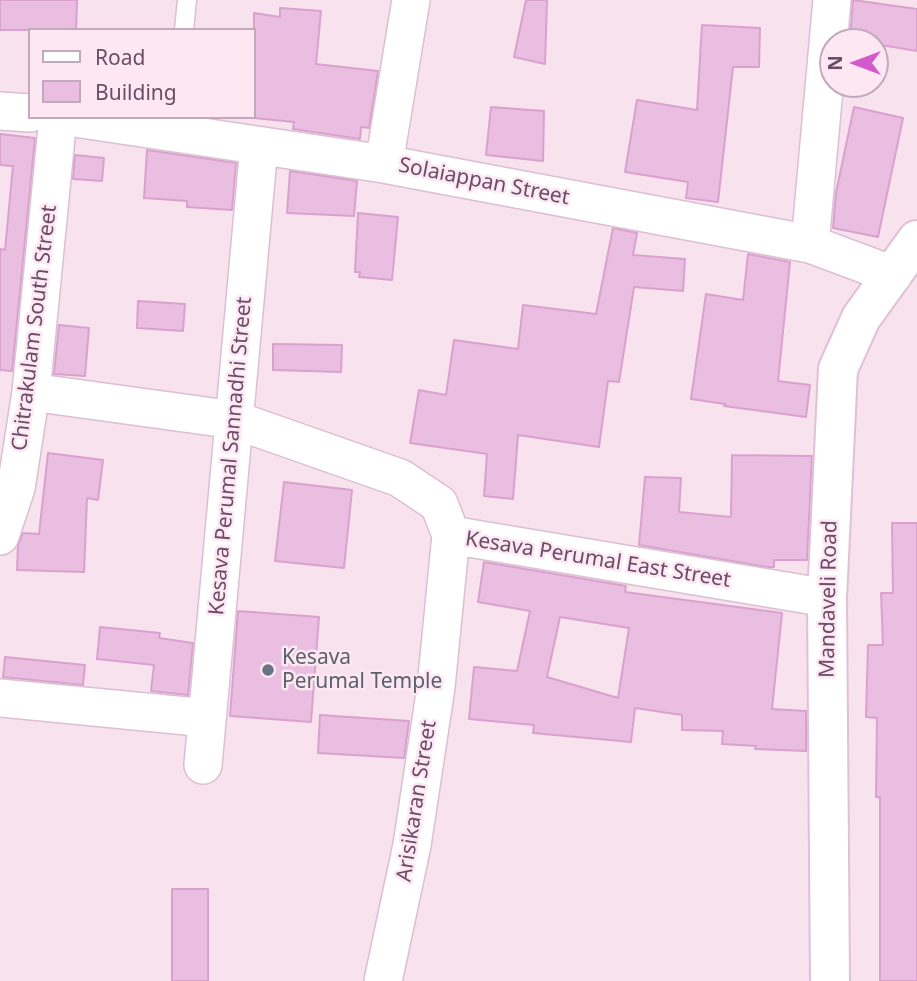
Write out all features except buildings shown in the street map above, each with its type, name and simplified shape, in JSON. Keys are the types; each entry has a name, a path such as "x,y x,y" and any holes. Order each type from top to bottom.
{"street":[{"path":"384,164 411,0"},
{"path":"810,244 832,0"},
{"path":"0,111 28,113"},
{"name":"Chitrakulam South Street","path":"0,536 8,485 31,392 58,119"},
{"name":"Solaiappan Street","path":"94,119 173,125 259,146 384,164 810,244 894,275"},
{"name":"Kesava Perumal Sannadhi Street","path":"202,765 259,146"},
{"name":"Mandaveli Road","path":"830,981 827,598 838,369 861,318 917,240"},
{"name":"Kesava Perumal East Street","path":"31,392 235,420 400,478 439,504 451,535 827,598"},
{"name":"Arisikaran Street","path":"383,981 412,845 436,687 451,535"},
{"path":"0,698 207,718"}],"lane":[{"path":"184,28 187,0"}],"place":[{"name":"Kesava Perumal Temple","path":"268,670"}]}
